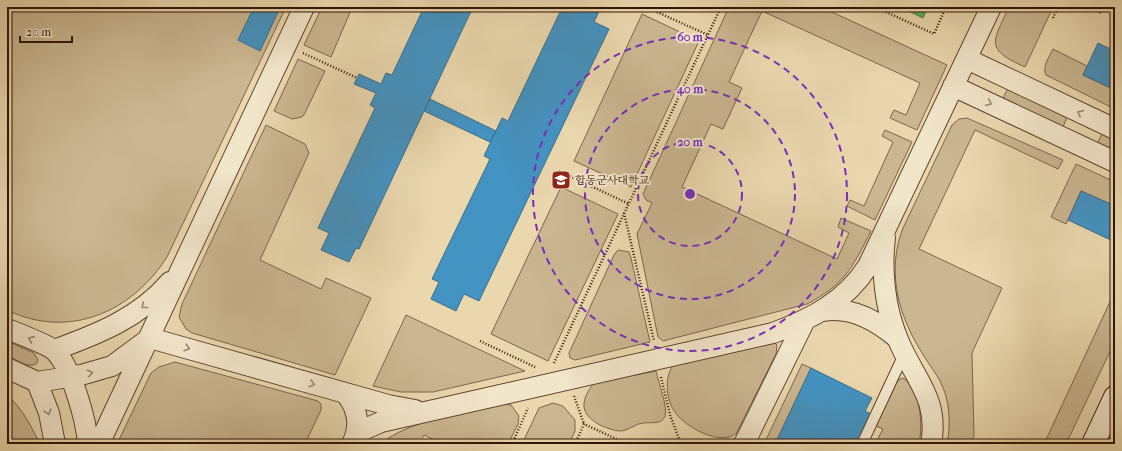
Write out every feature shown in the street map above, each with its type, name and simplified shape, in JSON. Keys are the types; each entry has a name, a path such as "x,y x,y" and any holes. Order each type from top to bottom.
{"street":[{"path":"99,444 304,7"},
{"path":"353,442 363,430 370,426 427,410 773,333 804,322 823,311 845,294 861,277 886,231 953,86 992,7"},
{"path":"967,59 1115,129"},
{"path":"953,86 1115,162"},
{"path":"886,231 884,252 885,290 889,312 901,345 926,393 933,413 934,431 931,444"},
{"path":"54,350 109,329 126,320 156,296 181,269"},
{"path":"823,311 841,310 859,314 876,323 901,345"},
{"path":"744,444 788,350 804,322"},
{"path":"7,329 54,350 69,377 83,415 88,444"},
{"path":"773,333 784,333 788,336 790,341 788,350"},
{"path":"7,368 37,382 100,371 112,366 150,338"},
{"path":"150,338 402,408 427,410"},
{"path":"37,382 49,413 56,444"},
{"path":"345,393 355,408 358,420 353,442"},
{"path":"1093,444 1115,397"}],"lane":[{"path":"862,444 901,345"}],"path":[{"path":"646,7 708,35"},
{"path":"654,11 656,7"},
{"path":"551,369 721,7"},
{"path":"876,7 934,34 946,7"},
{"path":"1053,18 1058,7"},
{"path":"1089,7 1101,13"},
{"path":"297,51 357,78"},
{"path":"560,171 629,204"},
{"path":"624,213 655,345"},
{"path":"480,341 536,368"},
{"path":"661,375 670,415 681,444"},
{"path":"573,393 584,424 575,444"},
{"path":"512,444 531,401"},
{"path":"584,424 627,444"},
{"path":"424,444 426,441 431,444"}],"shaded area":[{"path":"7,7 286,7 167,257 153,276 136,293 117,306 97,315 76,321 53,322 30,319 7,310"},
{"path":"322,7 350,7 351,10 331,57 304,45"},
{"path":"729,7 821,7 947,65 917,130 890,118 894,110 906,115 920,83 762,11 729,82 742,88 723,129 711,124 682,187 837,259 849,233 838,227 841,218 871,231 853,265 839,282 820,297 807,304 663,341 658,337 637,234 652,203 646,200 643,194"},
{"path":"1009,7 1053,7 1025,67 1003,55 998,50 996,44 996,37"},
{"path":"642,14 699,41 631,187 574,161"},
{"path":"1053,49 1087,66 1083,75 1115,90 1115,109 1046,75 1045,65"},
{"path":"298,59 325,71 305,113 302,117 292,119 274,111"},
{"path":"1008,88 1068,115 1063,127 1002,100"},
{"path":"967,118 1063,160 1058,169 975,130 919,249 1002,288 972,353 974,436 970,444 947,444 949,412 946,396 940,381 911,334 900,305 895,274 898,243 903,228 952,125 959,119"},
{"path":"266,125 305,144 309,153 260,260 321,289 326,278 371,298 335,375 192,333 186,329 179,317 182,304"},
{"path":"885,130 912,142 875,220 847,206 850,200 864,206 893,142 882,136"},
{"path":"1103,132 1115,137 1115,152 1097,144"},
{"path":"1076,164 1115,182 1115,206 1081,191 1066,224 1051,217"},
{"path":"561,187 618,214 548,361 491,334"},
{"path":"618,250 629,252 650,342 575,360 570,358 569,353 614,255"},
{"path":"1115,291 1115,341 1066,444 1044,444"},
{"path":"406,315 525,371 433,392 401,392 373,386"},
{"path":"7,341 34,353 38,360 37,363 34,365 26,365 7,355"},
{"path":"774,342 777,345 776,354 736,434 729,437 713,437 690,426 674,411 667,390 667,383 668,376 674,364"},
{"path":"175,362 318,401 321,404 321,410 305,444 117,444 151,373 159,367"},
{"path":"802,364 811,368 775,444 764,444"},
{"path":"656,371 666,412 664,419 661,421 643,423 623,431 618,431 602,426 595,422 586,413 584,402 594,383"},
{"path":"903,378 914,391 917,399 921,427 919,444 875,444 883,429 876,426 897,382"},
{"path":"7,395 22,411 40,444 7,444"},
{"path":"553,403 563,406 575,420 575,431 569,444 522,444 539,408"},
{"path":"505,404 511,405 519,416 518,424 508,444 443,444 424,435 419,444 381,444 392,436 422,423"}],"building: 학교":[{"path":"254,7 273,7 279,10 260,51 238,40"},
{"path":"424,7 473,7 359,249 356,248 349,262 321,250 329,233 318,228 375,108 370,105 376,93 354,84 359,74 381,84 386,73 392,75"},
{"path":"571,7 601,7 594,22 609,29 479,301 464,294 456,311 431,299 439,282 432,279 490,159 484,156 502,118 508,121 561,10 568,13"},
{"path":"1098,43 1115,51 1115,90 1083,75"},
{"path":"430,99 496,131 490,142 424,111"},
{"path":"1081,191 1115,206 1115,242 1068,220"},
{"path":"811,368 872,398 865,411 873,415 860,442 853,439 850,444 775,444"}],"building: 공공":[{"path":"900,7 928,7 923,18"}],"place":[{"name":"합동군사대학교","path":"561,180"}]}
